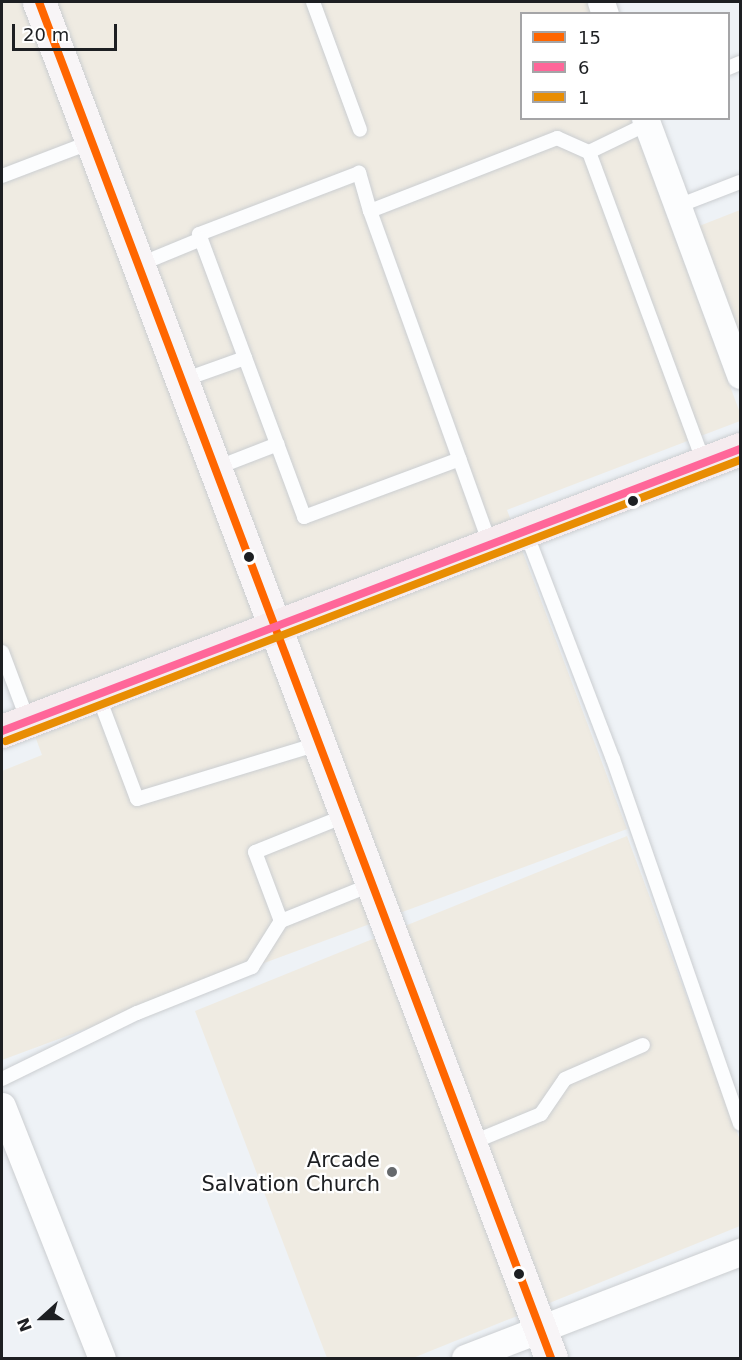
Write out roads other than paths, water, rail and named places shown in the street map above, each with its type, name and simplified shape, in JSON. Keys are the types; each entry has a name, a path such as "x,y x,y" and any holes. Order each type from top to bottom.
{"main road":[{"path":"39,2 546,1344"},
{"path":"15,726 525,530 705,465 741,449"}],"street":[{"path":"646,121 741,375"},
{"path":"2,1106 102,1359"},
{"path":"465,1359 546,1344 741,1252"}],"lane":[{"path":"313,2 360,130"},
{"path":"589,152 646,121"},
{"path":"370,211 557,138 589,152 705,465"},
{"path":"2,176 91,142"},
{"path":"460,459 304,517 200,234 359,173 370,211 460,459 490,544"},
{"path":"678,206 741,182"},
{"path":"138,265 201,239"},
{"path":"183,380 245,358"},
{"path":"216,468 278,444"},
{"path":"525,530 613,759 741,1123"},
{"path":"2,652 15,726"},
{"path":"98,695 137,799 320,743"},
{"path":"281,921 255,852 346,815"},
{"path":"2,1079 137,1013 252,967 281,921 373,884"},
{"path":"471,1143 541,1114 566,1079 643,1045"}],"place":[{"name":"Arcade Salvation Church","path":"392,1172"}]}
